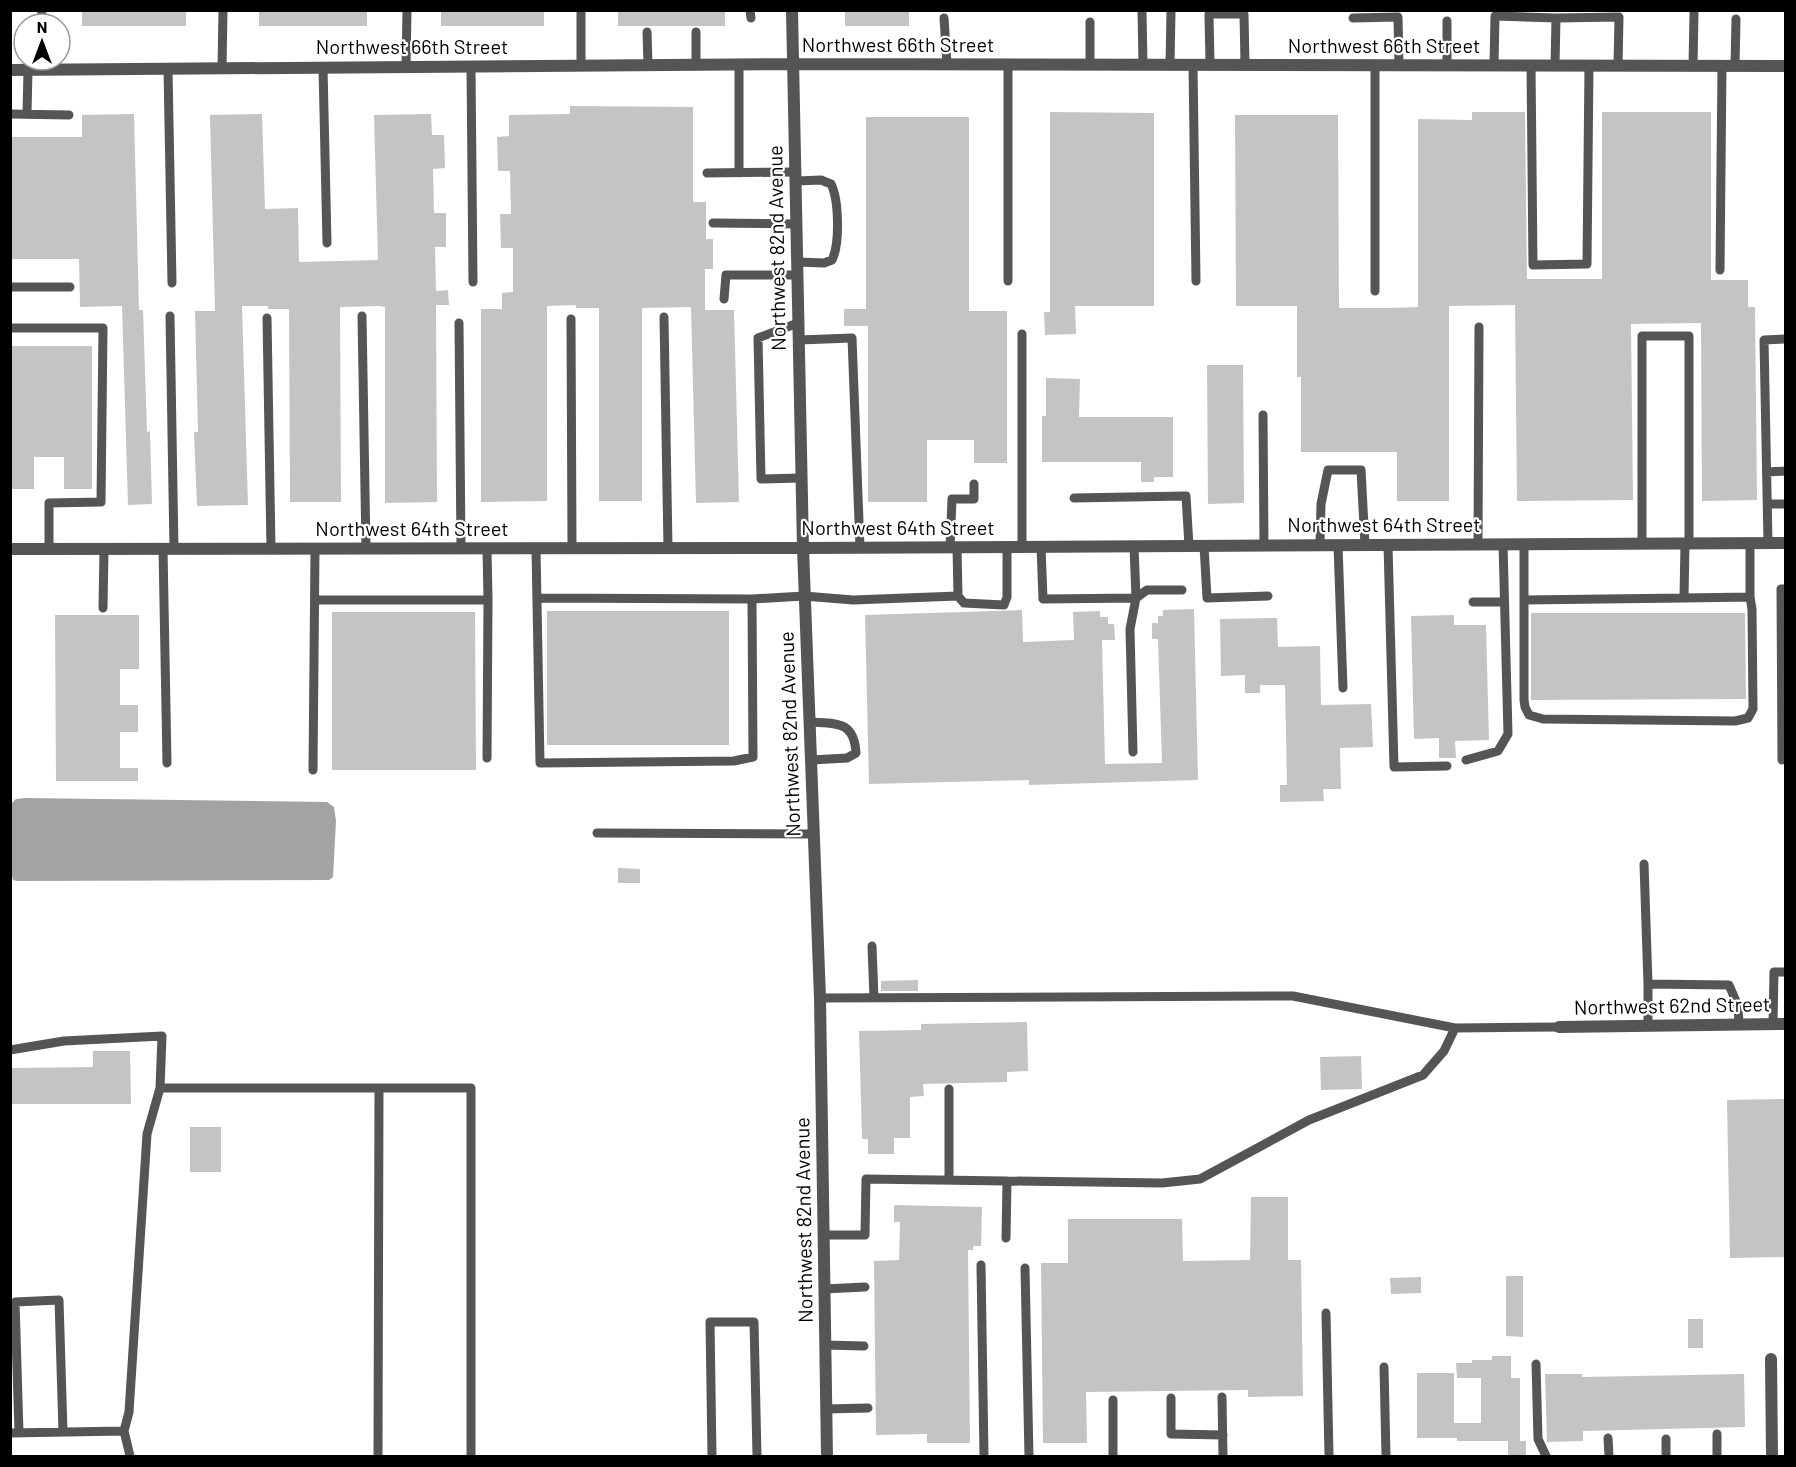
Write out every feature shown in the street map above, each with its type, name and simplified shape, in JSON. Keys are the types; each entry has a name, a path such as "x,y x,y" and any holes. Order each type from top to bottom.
{"street":[{"name":"Northwest 82nd Avenue","path":"792,10 804,596 820,998 827,1456"},
{"name":"Northwest 66th Street","path":"72,67 168,69 740,64 1785,66"},
{"name":"Northwest 64th Street","path":"10,549 954,548 1785,543"},
{"name":"Northwest 62nd Street","path":"1559,1027 1779,1024"},
{"path":"1770,1359 1772,1456"}],"lane":[{"path":"222,68 223,10"},
{"path":"406,67 407,10"},
{"path":"581,10 581,66"},
{"path":"1142,12 1143,65"},
{"path":"1170,65 1171,12"},
{"path":"1693,66 1694,13"},
{"path":"1210,65 1209,14 1244,14 1245,65"},
{"path":"1494,65 1495,16 1619,17 1618,66"},
{"path":"1353,18 1398,17 1399,65"},
{"path":"944,18 946,64"},
{"path":"1555,66 1556,18"},
{"path":"1735,66 1736,19"},
{"path":"1447,21 1447,65"},
{"path":"1090,22 1090,65"},
{"path":"647,32 648,65"},
{"path":"696,32 696,65"},
{"path":"739,173 740,64"},
{"path":"1008,64 1008,281"},
{"path":"1193,65 1196,281"},
{"path":"1375,65 1375,291"},
{"path":"1531,66 1533,265 1587,264 1589,66"},
{"path":"1720,270 1722,66"},
{"path":"471,67 472,282"},
{"path":"323,68 327,243"},
{"path":"168,69 172,283"},
{"path":"27,114 35,72"},
{"path":"10,114 69,115"},
{"path":"707,174 796,176 831,184 835,193 837,250 832,260 824,263 797,262"},
{"path":"713,223 796,224"},
{"path":"724,298 726,275 798,276"},
{"path":"10,287 70,287"},
{"path":"167,763 170,316"},
{"path":"362,316 366,549"},
{"path":"664,317 668,548"},
{"path":"267,318 271,549"},
{"path":"571,319 572,549"},
{"path":"459,323 461,549"},
{"path":"798,323 758,338 761,479 801,478"},
{"path":"1478,544 1479,327"},
{"path":"10,328 103,328 100,502 49,503 49,549"},
{"path":"1022,334 1022,547"},
{"path":"1642,543 1642,336 1689,336 1687,543 1684,598"},
{"path":"799,340 852,338 860,548"},
{"path":"1768,543 1764,340 1785,339"},
{"path":"1263,415 1264,546"},
{"path":"1320,545 1321,504 1328,470 1361,470 1365,545"},
{"path":"1767,472 1785,471"},
{"path":"974,484 974,499 952,499 958,596 964,603 1004,605 1007,597 1007,547"},
{"path":"1074,498 1186,496 1189,546"},
{"path":"1768,504 1785,504"},
{"path":"1524,544 1524,700 1529,715 1544,719 1735,721 1748,718 1753,709 1750,543"},
{"path":"1466,760 1498,751 1508,734 1503,544"},
{"path":"1338,545 1343,688"},
{"path":"1388,545 1394,767 1447,766"},
{"path":"1132,752 1130,629 1136,598 1134,546"},
{"path":"1204,546 1207,598 1268,596"},
{"path":"1041,547 1043,600 1136,598 1147,590 1182,590"},
{"path":"103,608 104,549"},
{"path":"313,770 315,549"},
{"path":"487,758 488,549"},
{"path":"536,549 540,763 734,761 753,757 752,600"},
{"path":"1782,760 1781,589 1785,589"},
{"path":"537,598 752,600 804,596 853,600 958,596"},
{"path":"1524,600 1750,597"},
{"path":"315,600 488,600"},
{"path":"1473,602 1504,602"},
{"path":"809,722 841,724 850,730 856,753 847,758 811,760"},
{"path":"597,833 813,834"},
{"path":"1644,864 1648,1025"},
{"path":"872,946 874,998"},
{"path":"1779,1024 1774,972 1785,972"},
{"path":"1648,984 1730,985 1738,1006 1739,1024"},
{"path":"820,998 1293,996 1455,1028 1559,1027"},
{"path":"824,1235 865,1235 866,1179 1162,1183 1200,1179 1309,1120 1424,1075 1444,1051 1455,1028"},
{"path":"10,1050 64,1041 162,1036 160,1088 147,1134 129,1412 124,1431 130,1456"},
{"path":"160,1088 471,1088 471,1456"},
{"path":"378,1456 379,1088"},
{"path":"949,1089 949,1180"},
{"path":"1006,1238 1007,1181"},
{"path":"981,1265 984,1456"},
{"path":"1025,1268 1029,1456"},
{"path":"824,1289 865,1287"},
{"path":"63,1432 60,1300 15,1302 15,1433 124,1431"},
{"path":"1326,1313 1329,1456"},
{"path":"712,1456 711,1322 754,1322 757,1456"},
{"path":"825,1345 864,1346"},
{"path":"1536,1364 1538,1439 1546,1456"},
{"path":"1384,1367 1386,1456"},
{"path":"1171,1398 1171,1434 1223,1435"},
{"path":"1222,1398 1223,1456"},
{"path":"1113,1400 1113,1456"},
{"path":"826,1409 868,1408"},
{"path":"1717,1434 1717,1456"},
{"path":"1608,1438 1609,1456"},
{"path":"1666,1439 1666,1456"}],"shaded area":[{"path":"16,799 327,802 334,807 336,821 333,877 329,880 13,880 11,873 11,804"}],"building":[{"path":"82,10 186,10 186,26 82,26"},
{"path":"259,10 367,10 367,26 259,26"},
{"path":"441,10 544,10 544,26 441,26"},
{"path":"618,10 725,10 725,26 618,26"},
{"path":"845,10 909,10 909,26 845,26"},
{"path":"570,106 693,107 693,202 706,202 706,239 713,239 713,269 705,269 705,310 734,310 739,502 696,503 691,307 642,308 642,501 599,501 599,308 576,308 576,305 547,306 547,501 481,502 481,309 502,309 502,293 513,292 513,248 501,248 500,214 511,214 510,171 498,171 497,137 509,136 509,115 570,114"},
{"path":"1050,112 1154,113 1154,306 1075,306 1076,334 1045,335 1044,312 1050,312"},
{"path":"1472,112 1525,112 1527,279 1602,279 1602,112 1711,112 1711,280 1748,280 1748,307 1755,307 1757,500 1702,501 1701,323 1631,324 1633,500 1517,501 1515,305 1449,306 1449,501 1397,501 1397,452 1301,452 1301,377 1297,377 1297,306 1236,306 1235,115 1338,115 1339,308 1390,308 1418,307 1418,119 1472,120"},
{"path":"134,114 139,310 143,310 152,504 128,505 122,306 80,307 79,259 10,259 10,137 82,137 82,115"},
{"path":"262,114 265,209 298,208 299,262 378,260 374,115 431,114 432,135 444,135 445,168 433,169 434,213 446,213 446,247 435,247 436,291 448,290 449,305 436,305 437,502 385,503 385,307 380,306 340,307 341,502 290,502 289,309 242,306 248,505 197,506 194,432 198,432 195,311 215,311 210,115"},
{"path":"866,117 969,117 969,311 1007,311 1007,463 974,463 974,440 927,440 927,502 868,502 868,326 844,326 844,309 866,309"},
{"path":"10,346 92,346 92,489 64,489 64,457 34,457 34,489 10,489"},
{"path":"1207,365 1243,365 1244,503 1208,504"},
{"path":"1046,378 1080,379 1079,417 1173,417 1173,477 1154,477 1154,482 1141,482 1141,462 1042,462 1042,416 1046,416"},
{"path":"1194,609 1198,780 1029,785 1029,780 869,784 865,615 1022,610 1023,642 1074,640 1073,612 1100,611 1100,617 1108,617 1108,624 1114,624 1115,640 1102,640 1105,764 1162,763 1158,639 1152,639 1152,623 1158,623 1158,616 1163,616 1163,610"},
{"path":"547,611 729,611 729,745 547,745"},
{"path":"332,612 475,612 476,770 332,770"},
{"path":"1531,613 1745,613 1746,699 1531,700"},
{"path":"55,615 139,615 139,669 120,669 120,705 138,705 138,732 120,732 120,768 138,768 138,781 56,781"},
{"path":"1454,615 1454,625 1486,625 1489,740 1455,741 1456,758 1439,758 1439,738 1414,739 1411,616"},
{"path":"1277,618 1278,647 1320,646 1321,705 1371,704 1373,747 1340,748 1341,789 1323,789 1324,801 1280,802 1280,785 1287,785 1285,685 1260,685 1260,693 1245,693 1245,675 1221,676 1220,619"},
{"path":"618,868 640,869 640,883 618,883"},
{"path":"918,980 918,991 881,991 881,981"},
{"path":"1027,1022 1028,1071 1007,1072 1007,1082 923,1084 924,1096 910,1097 910,1138 894,1138 894,1154 868,1154 868,1139 862,1139 859,1031 921,1030 921,1024"},
{"path":"93,1051 130,1051 131,1104 10,1104 10,1068 93,1067"},
{"path":"1361,1056 1362,1089 1321,1090 1320,1057"},
{"path":"1785,1099 1785,1257 1730,1258 1727,1100"},
{"path":"190,1127 221,1127 221,1172 190,1172"},
{"path":"1251,1197 1288,1197 1288,1260 1301,1260 1303,1396 1248,1397 1248,1390 1086,1392 1087,1443 1043,1443 1041,1263 1068,1263 1068,1219 1182,1219 1183,1261 1250,1260"},
{"path":"894,1205 982,1207 981,1246 973,1246 973,1250 968,1250 970,1443 927,1443 927,1434 876,1435 874,1261 899,1260 900,1222 894,1222"},
{"path":"1506,1276 1523,1276 1523,1337 1506,1336"},
{"path":"1421,1277 1421,1293 1391,1294 1390,1278"},
{"path":"1688,1319 1703,1319 1703,1348 1688,1348"},
{"path":"1492,1356 1511,1356 1511,1378 1520,1378 1520,1441 1526,1441 1526,1456 1508,1456 1508,1441 1417,1438 1417,1373 1454,1373 1454,1423 1481,1423 1481,1378 1457,1378 1456,1363 1492,1360"},
{"path":"1545,1374 1582,1374 1582,1377 1744,1374 1745,1427 1583,1431 1583,1441 1547,1442"}]}
